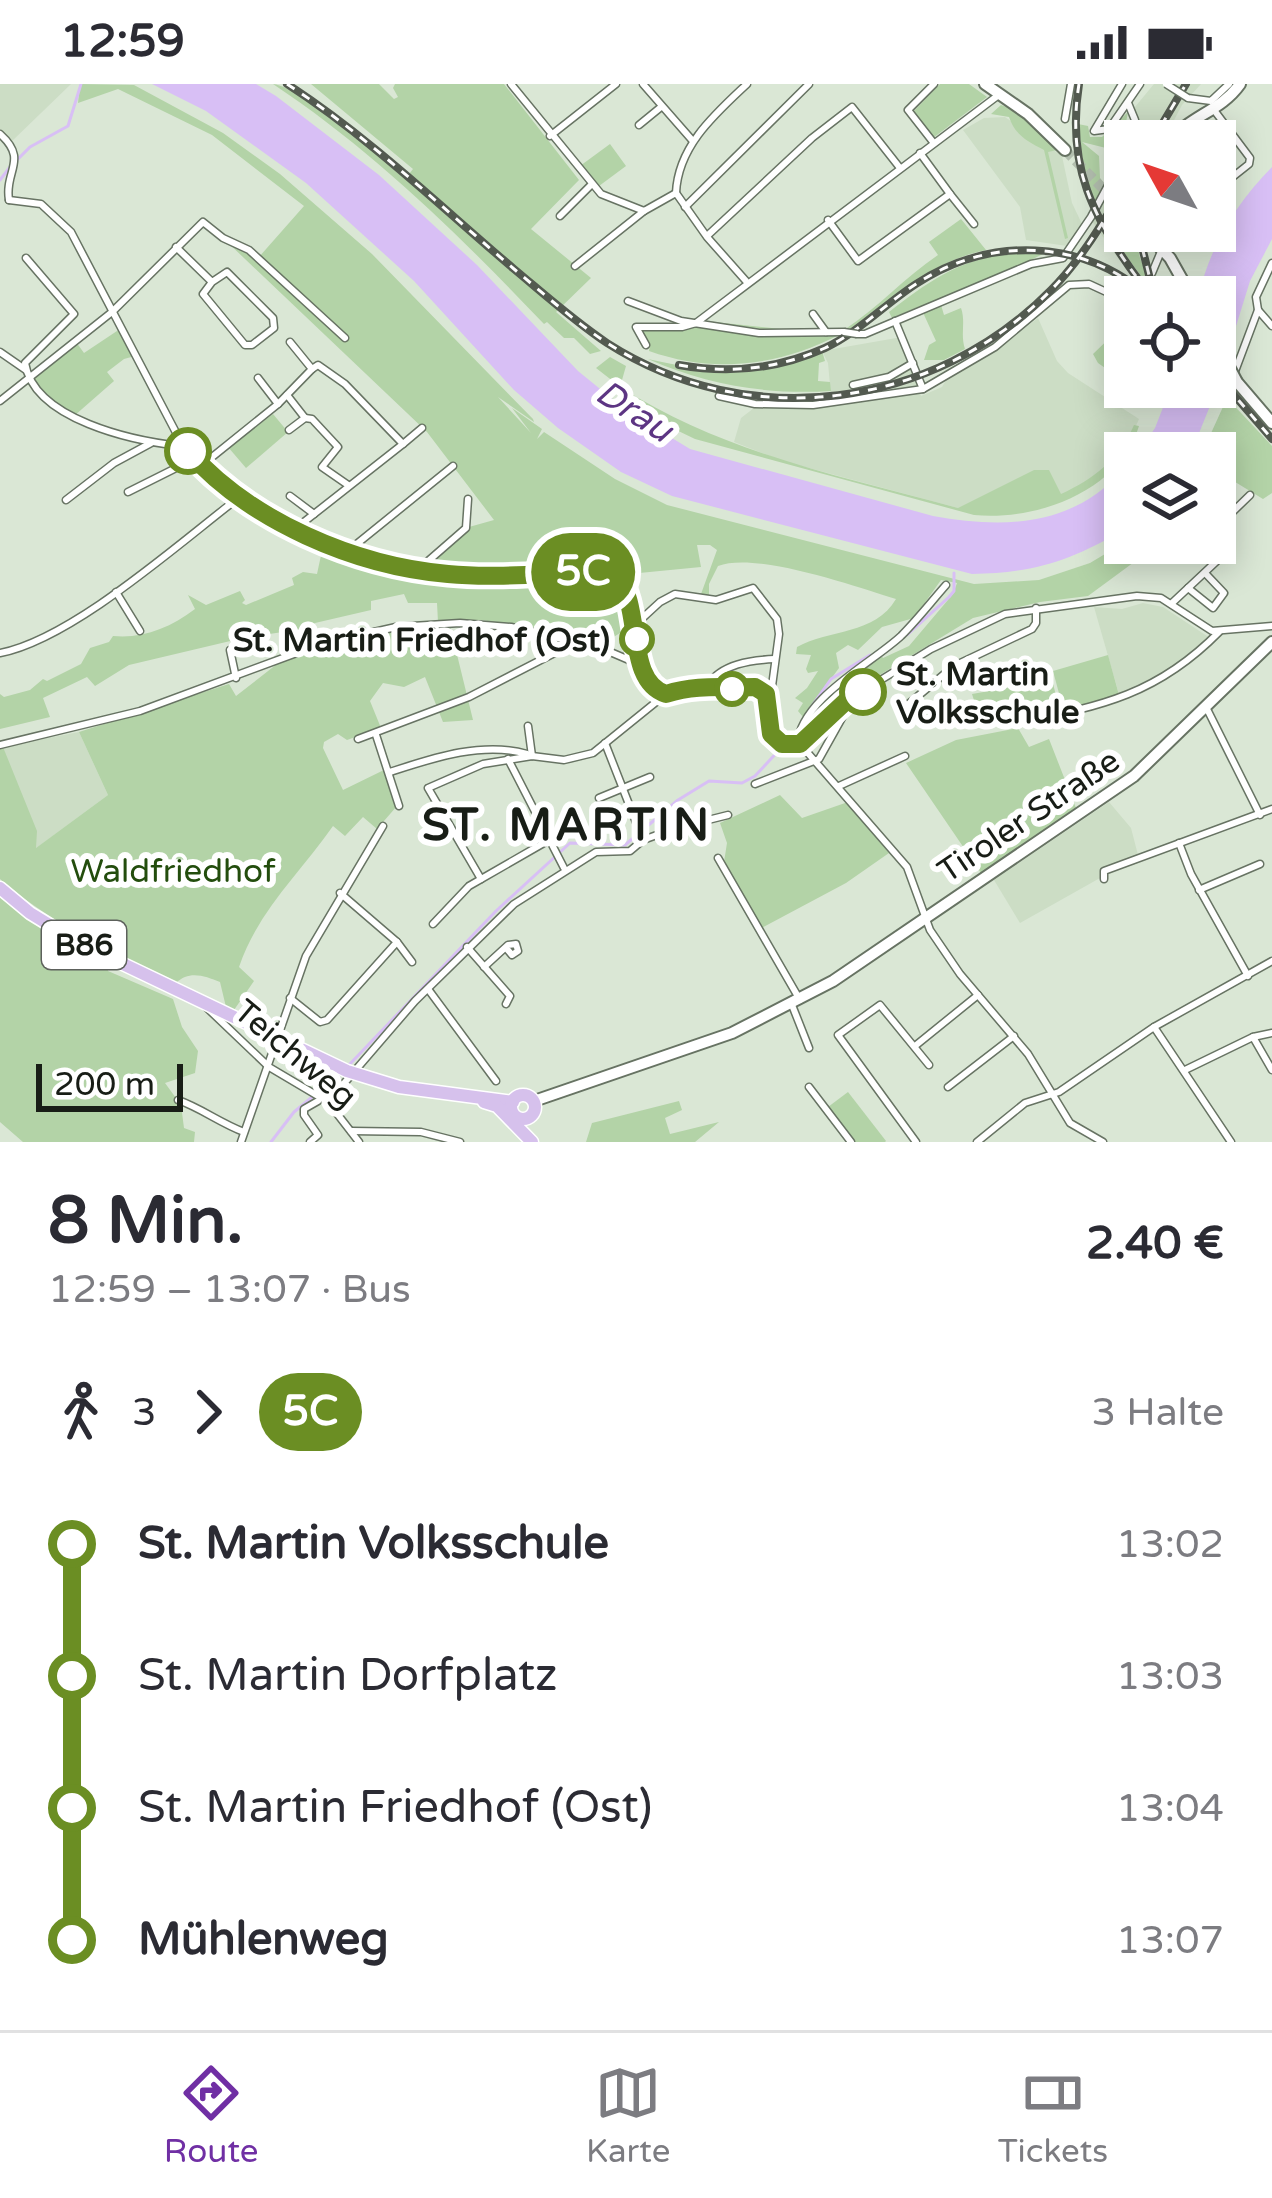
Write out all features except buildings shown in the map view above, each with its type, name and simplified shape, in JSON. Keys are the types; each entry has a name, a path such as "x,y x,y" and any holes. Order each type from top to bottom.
{"main road":[{"path":"985,84 1028,114 1065,150"},
{"path":"1196,120 1218,114 1230,91 1240,84"},
{"path":"1236,380 1272,423"},
{"name":"Tiroler Straße","path":"534,1101 733,1033 796,1003 1114,791 1152,761 1272,642"},
{"name":"B86","path":"0,888 54,929 353,1073 399,1088 512,1102"},
{"path":"524,1119 535,1111 534,1101 522,1095 512,1102 514,1114 544,1142"},
{"name":"B86","path":"466,1096 496,1106 532,1142"}],"street":[{"path":"511,84 591,184 620,204 644,211"},
{"path":"550,136 616,84"},
{"path":"643,84 693,141"},
{"path":"747,84 693,141 676,193 747,281"},
{"path":"685,207 809,84"},
{"path":"933,142 908,110 934,84"},
{"path":"1065,118 1071,84"},
{"path":"1122,84 1094,131 1109,129 1140,84"},
{"path":"1166,84 1188,98 1211,101 1230,91"},
{"path":"646,345 637,327 682,327 698,322 1000,94"},
{"path":"1128,104 1135,120"},
{"path":"639,125 661,107"},
{"path":"707,237 812,138 852,107 901,168"},
{"path":"1218,114 1222,120"},
{"path":"0,134 14,148 10,200"},
{"path":"1236,139 1250,158 1236,174"},
{"path":"920,153 974,224"},
{"path":"560,216 591,184"},
{"path":"575,266 644,211 676,193"},
{"path":"628,301 654,313 759,333 865,334 1031,264 1063,258 1104,193"},
{"path":"828,220 858,261 950,194"},
{"path":"0,209 10,200 41,204 61,218 91,265 184,446 237,498 293,531 419,569 464,575 610,573 622,581 642,673"},
{"path":"0,401 112,312 203,222 249,250 346,338"},
{"path":"176,247 212,282"},
{"path":"1152,273 1161,252"},
{"path":"26,258 74,314 28,356 28,375"},
{"path":"1236,369 1258,310 1256,297 1272,263"},
{"path":"227,272 273,317 274,328 252,346 245,345 202,294 212,282 227,272"},
{"path":"719,397 813,406 923,389 995,347 1069,285 1084,283 1104,292"},
{"path":"1258,310 1272,326"},
{"path":"813,314 826,332"},
{"path":"895,321 923,389"},
{"path":"290,342 312,369"},
{"path":"0,352 56,405 79,420 105,432 184,446"},
{"path":"853,385 890,377 913,363"},
{"path":"128,493 198,462 278,404 318,365 345,384 403,444"},
{"path":"257,378 278,404"},
{"path":"287,395 305,418 336,442 338,447 322,466 348,485"},
{"path":"290,430 305,418"},
{"path":"293,531 422,428"},
{"path":"167,445 176,433"},
{"path":"66,500 151,443"},
{"path":"348,551 453,466"},
{"path":"1236,509 1250,495"},
{"path":"290,496 314,514"},
{"path":"0,652 54,631 116,592 237,498"},
{"path":"419,569 466,528 468,499"},
{"path":"1172,604 1212,564"},
{"path":"1188,588 1213,608 1224,593 1204,572"},
{"path":"946,585 898,639 824,699 798,735 798,744 908,867 930,930 1013,1036 1070,1123 1103,1142"},
{"path":"635,626 675,594 716,601 753,588 777,619 771,734 782,744 798,744 853,697 960,633 1005,614 1137,596 1161,598 1199,626 1219,632 1272,626"},
{"path":"116,592 140,632"},
{"path":"906,706 954,666 1027,633 1036,623 1036,608"},
{"path":"0,746 140,711 321,644 395,627 511,626 601,648 624,657 650,686 666,694"},
{"path":"1021,722 1120,701 1178,668 1219,632"},
{"path":"358,739 469,698 572,644"},
{"path":"230,650 236,679"},
{"path":"708,685 723,670 749,660 775,658"},
{"path":"481,879 428,788 471,768 508,759 579,758 666,694 708,685 755,687 766,694 770,705"},
{"path":"755,784 815,761 824,753 853,697"},
{"path":"1206,707 1260,815"},
{"path":"528,726 531,756"},
{"path":"375,734 399,806"},
{"path":"605,743 640,835"},
{"path":"390,772 424,760 481,750 531,756"},
{"path":"839,786 905,756"},
{"path":"508,759 564,870"},
{"path":"599,798 650,777"},
{"path":"1104,878 1104,871 1272,809"},
{"path":"310,1142 320,1138 304,1109 353,1073 499,916 596,852 630,851 640,835 728,815"},
{"path":"241,1142 306,956 383,826"},
{"path":"433,924 481,879 549,840"},
{"path":"1179,843 1199,890 1248,976"},
{"path":"718,858 796,1003 808,1048"},
{"path":"1199,890 1260,864"},
{"path":"340,893 397,942 412,962"},
{"path":"290,998 320,1022 327,1020 397,942"},
{"path":"467,947 510,996 506,1004"},
{"path":"484,967 507,949"},
{"path":"977,1142 1008,1114 1059,1093 1154,1027 1272,961"},
{"path":"428,989 496,1082"},
{"path":"914,1046 978,995"},
{"name":"Teichweg","path":"202,1002 269,1067 319,1099 359,1142"},
{"path":"916,1142 838,1035 880,1005 929,1065"},
{"path":"1154,1027 1231,1142"},
{"path":"1184,1070 1253,1036 1272,1033"},
{"path":"948,1087 1013,1036"},
{"path":"1253,1036 1272,1070"},
{"path":"809,1088 851,1142"},
{"path":"178,1100 196,1104 208,1116 244,1132"},
{"path":"351,1131 422,1132 460,1142"}],"shaded area":[{"path":"0,84 71,84 11,142 0,132"},
{"name":"Drau","path":"152,84 256,84 276,96 379,175 477,265 578,371 626,410 690,449 960,520 1036,519 1060,513 1104,489 1104,540 1052,563 972,574 672,496 621,472 514,390 414,281 306,183 206,111"},
{"path":"1154,84 1201,84 1174,120 1135,120 1135,107"},
{"path":"1005,117 1062,156 1072,203 1082,224 1067,246 1026,240 1020,207 963,130 984,118"},
{"path":"1272,167 1272,239 1250,281 1236,326 1236,276 1205,276 1214,252 1236,252 1236,212"},
{"path":"1104,198 1104,238 1092,221"},
{"path":"1038,318 1057,361 1068,373 1104,396 1104,408 1122,408 1139,419 1133,432 1104,432 1104,471 1075,493 958,508 783,461 734,442 741,418 754,408 832,407 828,363 822,351 902,337 921,396"},
{"path":"1163,408 1209,408 1199,432 1152,432"},
{"path":"1143,603 1163,607 1210,638 1179,665 1119,694 1094,607 1122,609"},
{"path":"79,732 108,795 35,849 3,747"},
{"path":"1109,802 1131,828 1138,855 1104,869 1100,878 1020,923 994,880"}],"green space":[{"path":"80,84 134,85 223,133 280,174 372,254 533,419 498,397 531,433 512,408 542,429 537,439 544,432 615,479 667,505 974,584 1039,580 1104,555 1104,564 1131,564 1088,596 973,618 850,693 808,729 830,695 880,654 883,658 909,646 957,583 941,580 914,618 882,627 858,650 848,645 836,653 839,668 803,717 798,711 803,703 795,698 818,671 808,673 811,655 796,654 797,647 864,625 887,611 896,599 806,572 756,563 718,566 709,584 709,597 701,594 717,550 697,545 701,567 629,574 552,569 553,575 602,575 621,594 631,626 601,645 483,620 438,622 437,603 408,603 404,594 371,601 371,610 310,628 243,638 129,665 95,686 87,677 43,698 50,717 0,729 0,694 30,690 43,679 81,664 90,648 113,636 145,634 176,622 195,609 188,595 206,605 240,591 246,605 294,585 292,578 303,572 317,574 323,546 454,578 452,573 426,565 469,527 494,520 427,432 224,239 259,257 304,206 212,135 118,89 78,103"},
{"path":"273,84 322,110 405,179 413,169 311,84 379,84 394,99 398,97 395,84 504,84 579,180 531,229 591,278 556,312 601,351 590,354 574,338 564,338 544,324 415,196"},
{"path":"940,84 969,84 987,97 933,138 911,114"},
{"path":"1001,105 1027,118 1063,154 1048,152 1068,238 1044,150 1018,133 1009,117 991,114"},
{"path":"1078,124 1088,126 1090,137 1102,137 1104,148 1082,142 1099,156 1104,183 1094,208 1082,165"},
{"path":"610,144 626,166 599,186 580,166"},
{"path":"961,219 986,250 930,272 844,330 938,255 929,242"},
{"path":"1124,252 1139,252 1147,276 1141,276"},
{"path":"1005,254 1043,254 941,305 944,315 961,308 965,349 944,360 924,360 929,345 936,341 920,306 892,318 889,312 957,268"},
{"path":"696,320 839,335 769,360 722,364 649,351 650,344 640,332"},
{"path":"120,329 135,356 107,372 114,381 74,416 32,379 76,342 84,353"},
{"path":"1104,343 1104,367 1098,363 1093,354"},
{"path":"822,351 825,361 819,363 818,381 830,382 831,391 738,386 692,376 648,359 736,371 777,366"},
{"path":"610,357 626,366 620,387 742,446 958,508 1034,470 1049,470 1061,494 1104,467 1104,477 1048,507 974,515 695,439 612,387 614,382 596,368"},
{"path":"1222,408 1236,408 1272,446 1272,493 1263,499 1236,482 1236,432 1212,432"},
{"path":"273,414 288,432 246,468 228,447"},
{"name":"Waldfriedhof","path":"450,626 473,720 443,722 425,677 404,687 383,683 370,701 381,728 347,740 338,734 324,742 343,790 386,769 397,806 377,829 363,817 345,836 333,826 257,927 239,967 254,981 234,1010 226,1007 220,982 192,975 176,983 62,924 0,879 0,747 37,831 36,848 108,795 79,732 229,684 236,696 277,664 362,632"},
{"path":"1108,655 1119,695 1064,712 1053,671"},
{"path":"1052,680 1059,707 981,722 972,694"},
{"path":"1018,728 1029,747 1049,739 1076,808 981,873 906,763 956,740"},
{"path":"780,795 802,818 848,802 889,853 846,883 758,930 724,862 727,843 720,823"},
{"path":"0,895 107,961 108,971 173,999 182,1027 198,1051 195,1073 165,1083 181,1105 184,1128 195,1132 194,1142 23,1142 0,1122"},
{"path":"848,1092 885,1142 855,1142 828,1107"},
{"path":"679,1101 682,1110 665,1118 670,1134 719,1122 695,1142 586,1142 592,1123"}],"waterway":[{"path":"17,160 30,147 68,126 81,84"},
{"path":"0,180 10,167"},
{"path":"907,635 954,591 954,573"},
{"path":"809,710 831,679 870,655"},
{"path":"349,1065 496,911 570,843 625,845 678,800 709,781 742,783 755,776 782,747"},
{"path":"271,1142 294,1112 340,1074"}],"tunnel":[{"path":"1065,150 1104,190"},
{"path":"1148,276 1152,273"}],"railway":[{"path":"287,84 375,149 607,343 662,372 720,390 779,398 838,395 897,383 952,361 1004,330 1051,290 1104,219"},
{"path":"1079,84 1076,141 1087,190 1109,236 1136,276"},
{"path":"1165,120 1186,84"},
{"path":"679,365 753,368 807,355 849,334 916,284 974,257 1004,251 1066,254 1119,276"},
{"path":"1143,252 1149,276"},
{"path":"1236,397 1272,439"}],"bus line":[{"name":"5C","path":"188,451 237,498 293,531 348,551 442,574 605,572 617,576 626,588 642,673 650,686 666,694 697,685 755,687 766,694 771,734 782,744 800,744 845,702 863,692"}],"place":[{"name":"St. Martin Friedhof (Ost)","path":"637,639"},
{"name":"St. Martin Volksschule","path":"863,692"}],"district":[{"name":"ST. MARTIN","path":"567,824"}]}
